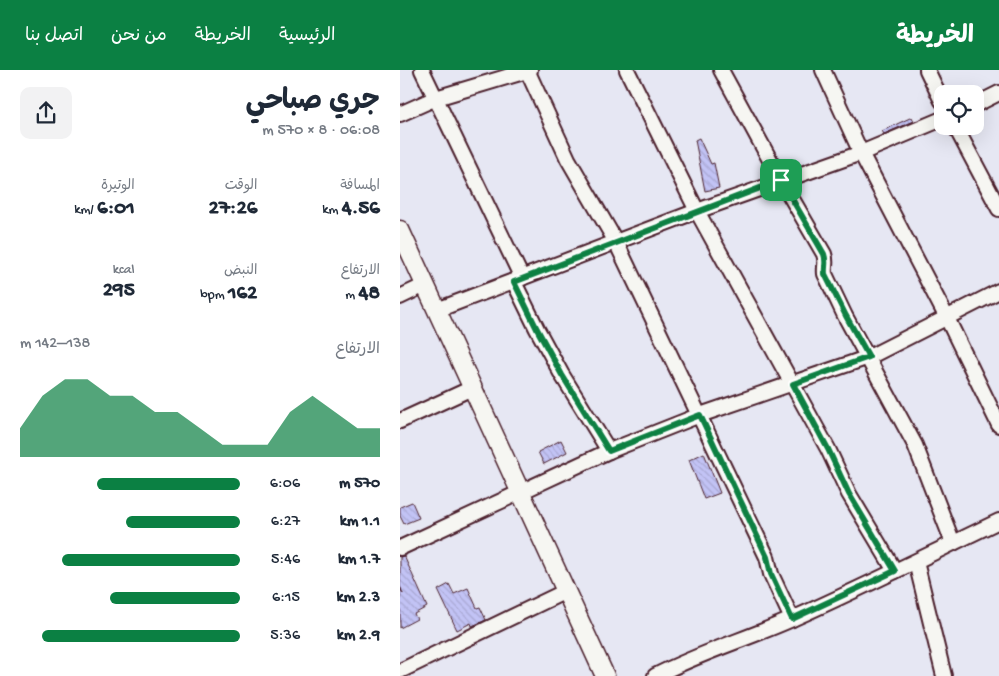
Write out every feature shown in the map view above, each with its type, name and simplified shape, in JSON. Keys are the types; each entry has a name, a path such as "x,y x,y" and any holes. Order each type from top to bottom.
{"street":[{"path":"422,70 518,280 537,329 562,375 609,451"},
{"path":"400,114 436,98 528,70 568,159 616,242 700,415 767,557 771,574 792,619"},
{"path":"627,70 696,211 793,384 828,449 849,494 895,571"},
{"path":"721,70 824,254 827,264 824,269 825,274 915,445 953,543"},
{"path":"823,70 861,153 947,318 999,425"},
{"path":"927,70 934,85"},
{"path":"984,100 999,93"},
{"path":"437,310 696,211 861,153 934,123"},
{"path":"960,135 999,210"},
{"path":"400,230 605,676"},
{"path":"400,297 425,285"},
{"path":"400,548 609,451 700,415 869,357 999,291"},
{"path":"400,421 472,388"},
{"path":"655,676 677,664 792,619 916,562 999,521"},
{"path":"916,562 944,676"},
{"path":"400,671 566,592"}],"building":[{"path":"912,117 914,121 884,134 882,131"},
{"path":"699,138 711,164 714,163 719,188 705,191 695,140"},
{"path":"561,440 567,452 544,464 538,452"},
{"path":"704,453 720,493 704,499 689,460"},
{"path":"412,502 419,518 404,524 400,516 400,507"},
{"path":"404,556 427,607 414,614 417,619 400,628 400,587 403,594 400,586 400,557"},
{"path":"449,584 454,594 468,588 477,608 480,607 486,620 472,626 471,623 457,630 438,590"}],"route":[{"path":"781,180 824,254 827,264 824,269 825,274 869,357 793,384 828,449 849,494 895,571 792,619 771,574 767,557 700,415 609,451 562,375 514,282 781,180"}]}
